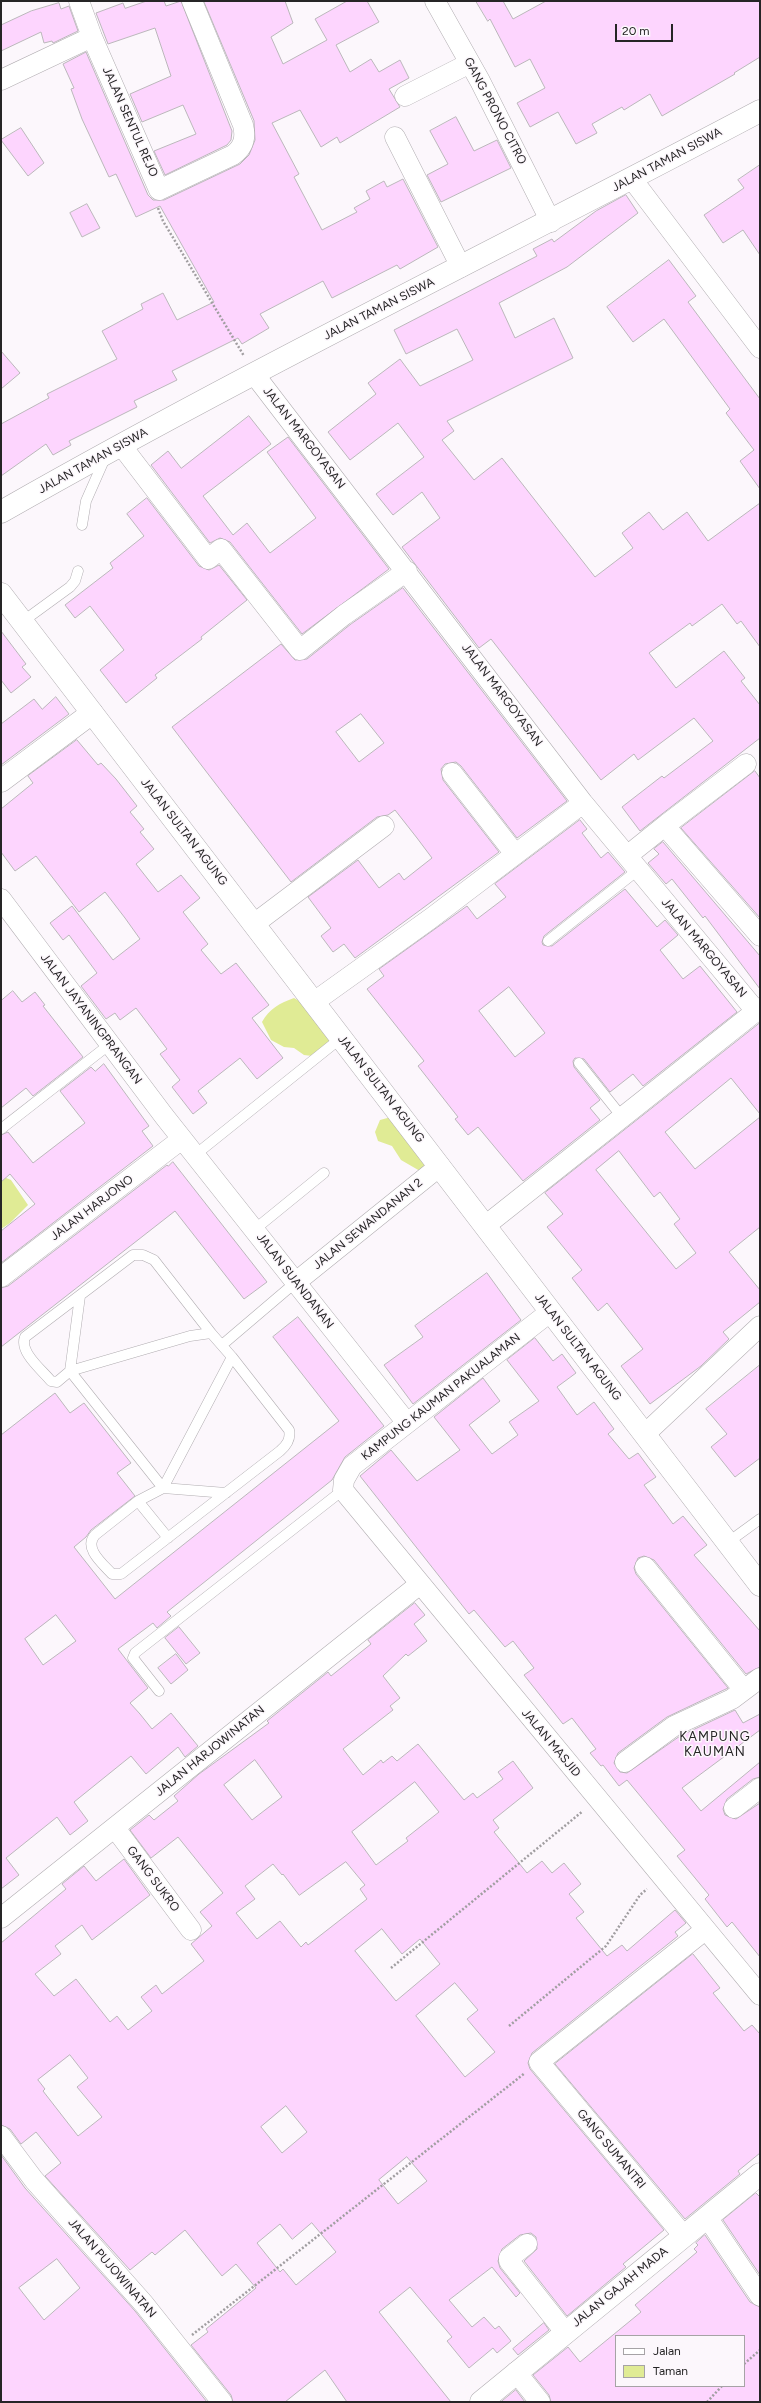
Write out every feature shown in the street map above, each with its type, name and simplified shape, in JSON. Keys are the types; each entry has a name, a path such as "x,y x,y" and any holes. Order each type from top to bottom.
{"main road":[{"name":"JALAN TAMAN SISWA","path":"1,512 115,448 254,374 551,222 760,111"},
{"name":"JALAN SULTAN AGUNG","path":"1,594 760,1585"},
{"path":"1,781 92,713"},
{"name":"JALAN GAJAH MADA","path":"481,2402 683,2235 760,2174"}],"street":[{"name":"JALAN SENTUL REJO","path":"79,1 92,37 159,190 233,154 238,151 244,139 243,125 192,1"},
{"name":"GANG PRONO CITRO","path":"435,1 470,63 551,222"},
{"path":"1,80 92,37"},
{"path":"405,96 470,63"},
{"path":"395,137 461,267"},
{"path":"632,179 760,348"},
{"name":"JALAN MARGOYASAN","path":"254,374 407,571 583,803 758,1009 485,1226"},
{"path":"115,448 208,559 221,549 300,650 344,615 407,571"},
{"path":"633,863 667,824 746,764"},
{"path":"452,772 515,854"},
{"path":"314,1002 583,803"},
{"path":"667,824 670,832 760,936"},
{"path":"254,924 384,826"},
{"name":"JALAN JAYANINGPRANGAN","path":"1,899 182,1139"},
{"name":"JALAN SUANDANAN","path":"182,1139 407,1423"},
{"name":"JALAN HARJONO","path":"1,1277 182,1139"},
{"name":"JALAN SEWANDANAN 2","path":"296,1282 440,1166"},
{"name":"KAMPUNG KAUMAN PAKUALAMAN","path":"343,1490 344,1480 352,1466 550,1312"},
{"path":"645,1434 760,1326"},
{"name":"JALAN MASJID","path":"343,1490 760,1995"},
{"path":"645,1567 744,1690"},
{"name":"JALAN HARJOWINATAN","path":"1,1918 420,1584"},
{"path":"626,1762 674,1726 732,1699 760,1678"},
{"path":"734,1808 760,1788"},
{"name":"GANG SUKRO","path":"115,1828 191,1930"},
{"path":"539,2062 705,1930"},
{"name":"GANG SUMANTRI","path":"539,2062 683,2235"},
{"name":"JALAN PUJOWINATAN","path":"1,2136 34,2180 144,2304 222,2402"},
{"path":"707,2217 760,2296"},
{"path":"527,2244 510,2258 509,2261 565,2332"},
{"path":"516,2372 540,2402"}],"lane":[{"path":"82,525 86,501 91,486 115,448"},
{"path":"22,622 70,587 75,581 78,571"},
{"path":"548,941 633,863"},
{"path":"195,1155 341,1038"},
{"path":"1,1129 110,1044"},
{"path":"579,1063 622,1117"},
{"path":"254,1230 324,1173"},
{"path":"211,1333 190,1336 70,1371 57,1382 52,1381 26,1351 23,1343 25,1337 133,1255 142,1255 154,1260 211,1333 232,1357 289,1430 290,1434 284,1448 121,1574 114,1575 91,1549 92,1538 138,1501 163,1488 226,1492"},
{"path":"222,1345 296,1282"},
{"path":"80,1296 70,1371 163,1488"},
{"path":"163,1488 232,1357"},
{"path":"159,1691 133,1658 135,1654 343,1490"},
{"path":"138,1501 168,1538"},
{"path":"727,1543 760,1519"}],"path":[{"path":"159,190 158,207 163,221 254,374"},
{"path":"391,1968 597,1799"},
{"path":"509,2026 606,1946 640,1895 662,1878"},
{"path":"178,2346 539,2062"},
{"path":"745,2363 760,2350"},
{"path":"707,2402 721,2387"}],"green space":[{"path":"294,998 308,1006 334,1041 312,1056 304,1055 294,1048 284,1047 271,1040 262,1022 268,1013 275,1007"},
{"path":"391,1117 433,1164 420,1171 401,1160 392,1146 378,1141 375,1132 380,1120"},
{"path":"4,1177 11,1180 28,1205 10,1223 1,1229 1,1178"}],"building":[{"path":"147,1 164,1 166,6 181,1 232,131 231,140 227,145 165,175 154,151 196,134 183,105 142,122 130,94 171,76 155,28 108,44 96,13 123,3 125,8"},
{"path":"204,1 285,1 293,23 271,37 283,64 327,40 315,19 347,1 367,1 379,22 336,45 350,72 371,59 379,72 400,60 409,78 389,89 400,107 340,143 337,137 321,147 300,110 272,123 299,174 294,177 322,230 357,212 354,208 370,199 366,191 384,181 387,187 403,179 438,247 400,269 397,265 332,298 323,281 260,314 269,328 242,344 238,338 172,371 177,380 134,401 137,407 69,441 71,445 53,455 46,444 1,476 1,424 49,398 47,394 117,359 102,331 143,309 141,304 163,293 177,320 214,302 160,206 136,217 116,174 109,177 82,119 71,89 74,88 63,64 86,52 148,195 153,200 164,200 240,164 249,155 255,140 254,121"},
{"path":"476,1 503,1 513,19 546,1 760,1 760,57 734,73 735,74 662,116 650,94 624,110 622,107 592,124 597,133 576,144 558,112 530,127 517,103 545,88 530,59 515,67 490,19 488,21"},
{"path":"59,3 61,9 69,6 78,31 53,43 52,41 44,43 41,32 1,51 1,25 31,11"},
{"path":"456,117 474,151 497,140 511,168 441,202 427,175 448,164 430,131"},
{"path":"21,128 44,163 28,176 1,140"},
{"path":"760,165 760,255 743,230 723,243 704,215 744,188 738,180"},
{"path":"626,195 638,213 567,267 499,303 515,338 554,318 573,358 447,421 454,431 442,440 474,480 502,458 595,577 633,548 622,533 649,512 663,530 687,512 708,541 760,503 760,647 741,621 737,624 722,604 692,626 690,623 649,653 676,688 724,651 745,678 741,681 760,705 760,738 640,831 622,807 662,776 664,778 713,741 694,718 638,760 634,754 601,780 491,639 479,648 402,547 440,518 422,492 393,515 376,494 424,457 398,423 350,460 328,432 376,394 368,383 400,359 420,386 473,360 457,329 406,354 394,330 537,256 533,249 552,239 554,242 596,211"},
{"path":"87,204 100,228 82,237 70,213"},
{"path":"669,260 696,296 688,302 760,399 760,489 740,461 754,450 726,413 730,409 664,319 633,342 607,307"},
{"path":"1,351 20,373 1,389"},
{"path":"249,416 271,444 203,496 233,535 247,523 270,553 316,518 267,452 288,437 389,569 302,634 230,542 220,538 210,543 151,465 168,451 181,468"},
{"path":"147,498 199,566 209,570 219,565 247,600 201,637 202,639 155,675 157,678 126,703 100,670 124,650 90,606 75,618 65,605 113,568 110,563 144,536 127,514"},
{"path":"403,588 567,801 517,838 461,766 456,762 445,764 441,769 443,780 499,852 355,958 344,944 333,952 321,936 331,928 308,897 358,860 379,888 399,873 404,880 432,858 395,810 388,815 377,817 291,882 172,727 281,644 295,660 307,659 351,624","holes":["361,714 384,743 359,762 336,732"]},
{"path":"1,631 26,664 22,667 31,677 11,693 1,680"},
{"path":"56,697 69,714 1,765 1,724 34,699 42,709"},
{"path":"77,740 98,765 101,763 116,779 137,806 130,812 144,829 140,832 154,849 136,864 158,892 181,875 200,898 183,912 208,944 201,950 221,974 236,963 269,1005 252,1018 283,1058 257,1079 240,1058 198,1091 207,1103 193,1114 172,1087 180,1080 160,1054 167,1049 136,1008 120,1020 115,1013 106,1019 81,986 97,973 69,935 63,940 50,923 72,906 113,960 140,939 125,918 105,892 79,912 36,856 15,871 1,852 1,809 33,783 28,776"},
{"path":"755,771 760,778 760,918 681,828"},
{"path":"580,820 587,829 582,833 601,858 608,852 625,872 544,936 542,942 543,945 552,946 625,889 657,927 665,920 678,935 660,950 683,979 700,966 737,1012 643,1086 633,1074 610,1092 584,1059 575,1058 573,1061 574,1067 600,1100 590,1108 600,1120 523,1181 478,1127 468,1135 455,1119 458,1117 418,1066 424,1061 367,989 384,976 379,969 467,906 477,919 506,897 495,884","holes":["509,987 545,1033 515,1057 479,1011"]},
{"path":"663,842 760,956 760,989 705,916 703,918 672,879 666,884 648,863 659,854 654,849"},
{"path":"13,991 22,1002 35,992 45,1005 43,1006 83,1057 33,1096 26,1088 1,1108 1,1001"},
{"path":"760,1023 760,1114 731,1078 665,1132 695,1169 760,1117 760,1227 729,1252 760,1290 760,1302 723,1332 729,1339 701,1366 650,1404 621,1366 643,1349 607,1303 598,1311 572,1278 582,1270 547,1227 563,1214 545,1193","holes":["619,1151 654,1197 660,1192 680,1219 674,1224 696,1253 676,1269 596,1170"]},
{"path":"104,1064 149,1126 142,1131 153,1146 1,1263 1,1231 35,1204 10,1174 1,1182 1,1135 8,1132 33,1163 85,1123 60,1091 91,1067 95,1071"},
{"path":"173,1162 267,1282 244,1299 175,1211 1,1347 1,1288 8,1286 167,1165 168,1166"},
{"path":"487,1273 521,1320 413,1404 384,1365 423,1337 415,1326"},
{"path":"298,1317 384,1426 345,1457 332,1480 167,1612 171,1616 157,1628 153,1623 118,1649 148,1688 130,1703 152,1729 171,1713 198,1746 185,1757 178,1747 146,1774 131,1756 74,1802 88,1821 70,1835 57,1817 6,1858 19,1875 1,1889 1,1435 55,1393 70,1413 84,1403 131,1463 117,1473 135,1496 91,1530 86,1537 74,1547 115,1599 339,1421 273,1337","holes":["56,1615 76,1641 43,1665 25,1639"]},
{"path":"535,1338 553,1361 562,1354 576,1373 557,1387 577,1415 594,1402 614,1429 608,1434 629,1459 638,1453 656,1477 644,1485 673,1524 683,1516 707,1545 694,1555 760,1631 760,1667 746,1674 654,1560 644,1556 638,1558 634,1568 636,1574 728,1688 667,1717 618,1753 614,1763 620,1772 627,1773 680,1736 735,1710 743,1723 760,1714 760,1730 682,1788 701,1811 760,1762 760,1777 753,1779 727,1799 723,1809 725,1815 736,1819 760,1803 760,1957 732,1922 727,1927 705,1899 709,1895 677,1856 685,1850 627,1780 619,1786 603,1765 601,1766 590,1753 596,1749 572,1718 563,1724 524,1675 534,1668 513,1641 505,1647 474,1610 469,1614 360,1476 391,1450 417,1481 460,1450 434,1417 483,1378 500,1401 469,1425 492,1454 518,1435 509,1422 539,1401 507,1360"},
{"path":"760,1365 760,1458 735,1477 711,1447 727,1434 706,1409"},
{"path":"415,1603 425,1615 414,1624 427,1641 408,1656 406,1654 383,1676 400,1698 390,1706 393,1710 343,1749 363,1775 381,1760 383,1763 392,1756 397,1761 418,1744 464,1800 473,1793 477,1798 503,1779 498,1772 513,1761 533,1788 493,1820 499,1828 494,1832 527,1873 542,1861 552,1873 564,1863 581,1884 569,1894 584,1912 576,1918 607,1956 622,1945 627,1951 675,1910 686,1923 675,1932 678,1936 532,2053 528,2063 530,2069 664,2230 623,2264 626,2267 567,2316 524,2261 537,2249 536,2237 531,2233 520,2235 502,2249 498,2261 500,2268 520,2293 516,2297 492,2267 449,2300 472,2327 484,2317 495,2329 499,2326 511,2341 497,2353 493,2348 469,2368 447,2341 452,2337 410,2287 379,2312 451,2402 347,2402 325,2370 285,2402 233,2402 231,2395 191,2345 208,2332 206,2329 256,2288 236,2264 222,2276 185,2230 155,2255 152,2252 130,2270 45,2176 61,2163 36,2132 21,2144 10,2129 1,2125 1,1943 66,1889 62,1884 84,1866 96,1881 124,1859 150,1895 92,1940 82,1925 55,1946 61,1954 35,1974 54,1996 76,1979 110,2022 117,2016 128,2030 152,2011 141,1997 156,1985 162,1994 204,1961 191,1944 212,1926 200,1912 223,1893 178,1837 151,1858 130,1830 149,1815 154,1820 178,1801 174,1796 199,1774 269,1723 267,1721 328,1672 331,1676 371,1644 368,1640","holes":["255,1760 282,1797 252,1820 224,1785","415,1782 439,1812 406,1838 408,1841 376,1865 352,1832","346,1862 365,1885 360,1889 367,1899 308,1945 306,1942 301,1947 280,1921 257,1939 236,1913 255,1899 245,1886 273,1864 282,1875 283,1874 299,1895","382,1929 402,1954 420,1939 440,1964 396,2001 355,1951","455,1983 478,2010 467,2019 495,2052 465,2077 416,2016","70,2055 88,2078 77,2087 102,2117 78,2136 43,2091 45,2089 38,2080","286,2106 307,2132 282,2153 261,2127","407,2157 427,2181 398,2204 379,2180","312,2223 336,2252 296,2285 283,2269 280,2272 257,2243 280,2224 292,2239"]},
{"path":"179,1627 200,1653 186,1664 165,1638"},
{"path":"176,1654 188,1670 171,1684 158,1668"},
{"path":"693,1954 720,1988 713,1993 744,2031 752,2025 760,2034 760,2153 738,2171 740,2174 685,2219 555,2064"},
{"path":"1,2155 25,2188 135,2311 207,2402 1,2402","holes":["57,2259 80,2288 44,2320 19,2288"]},
{"path":"756,2193 760,2197 760,2275 723,2220"},
{"path":"705,2235 750,2302 760,2307 760,2402 551,2402 549,2395 533,2375 568,2347 580,2362 641,2312 635,2305 697,2252 694,2249 698,2245 696,2243"},
{"path":"544,2323 549,2330 518,2355 513,2349"},
{"path":"516,2390 525,2402 501,2402"}],"district":[{"name":"KAMPUNG KAUMAN","path":"715,1744"}]}
